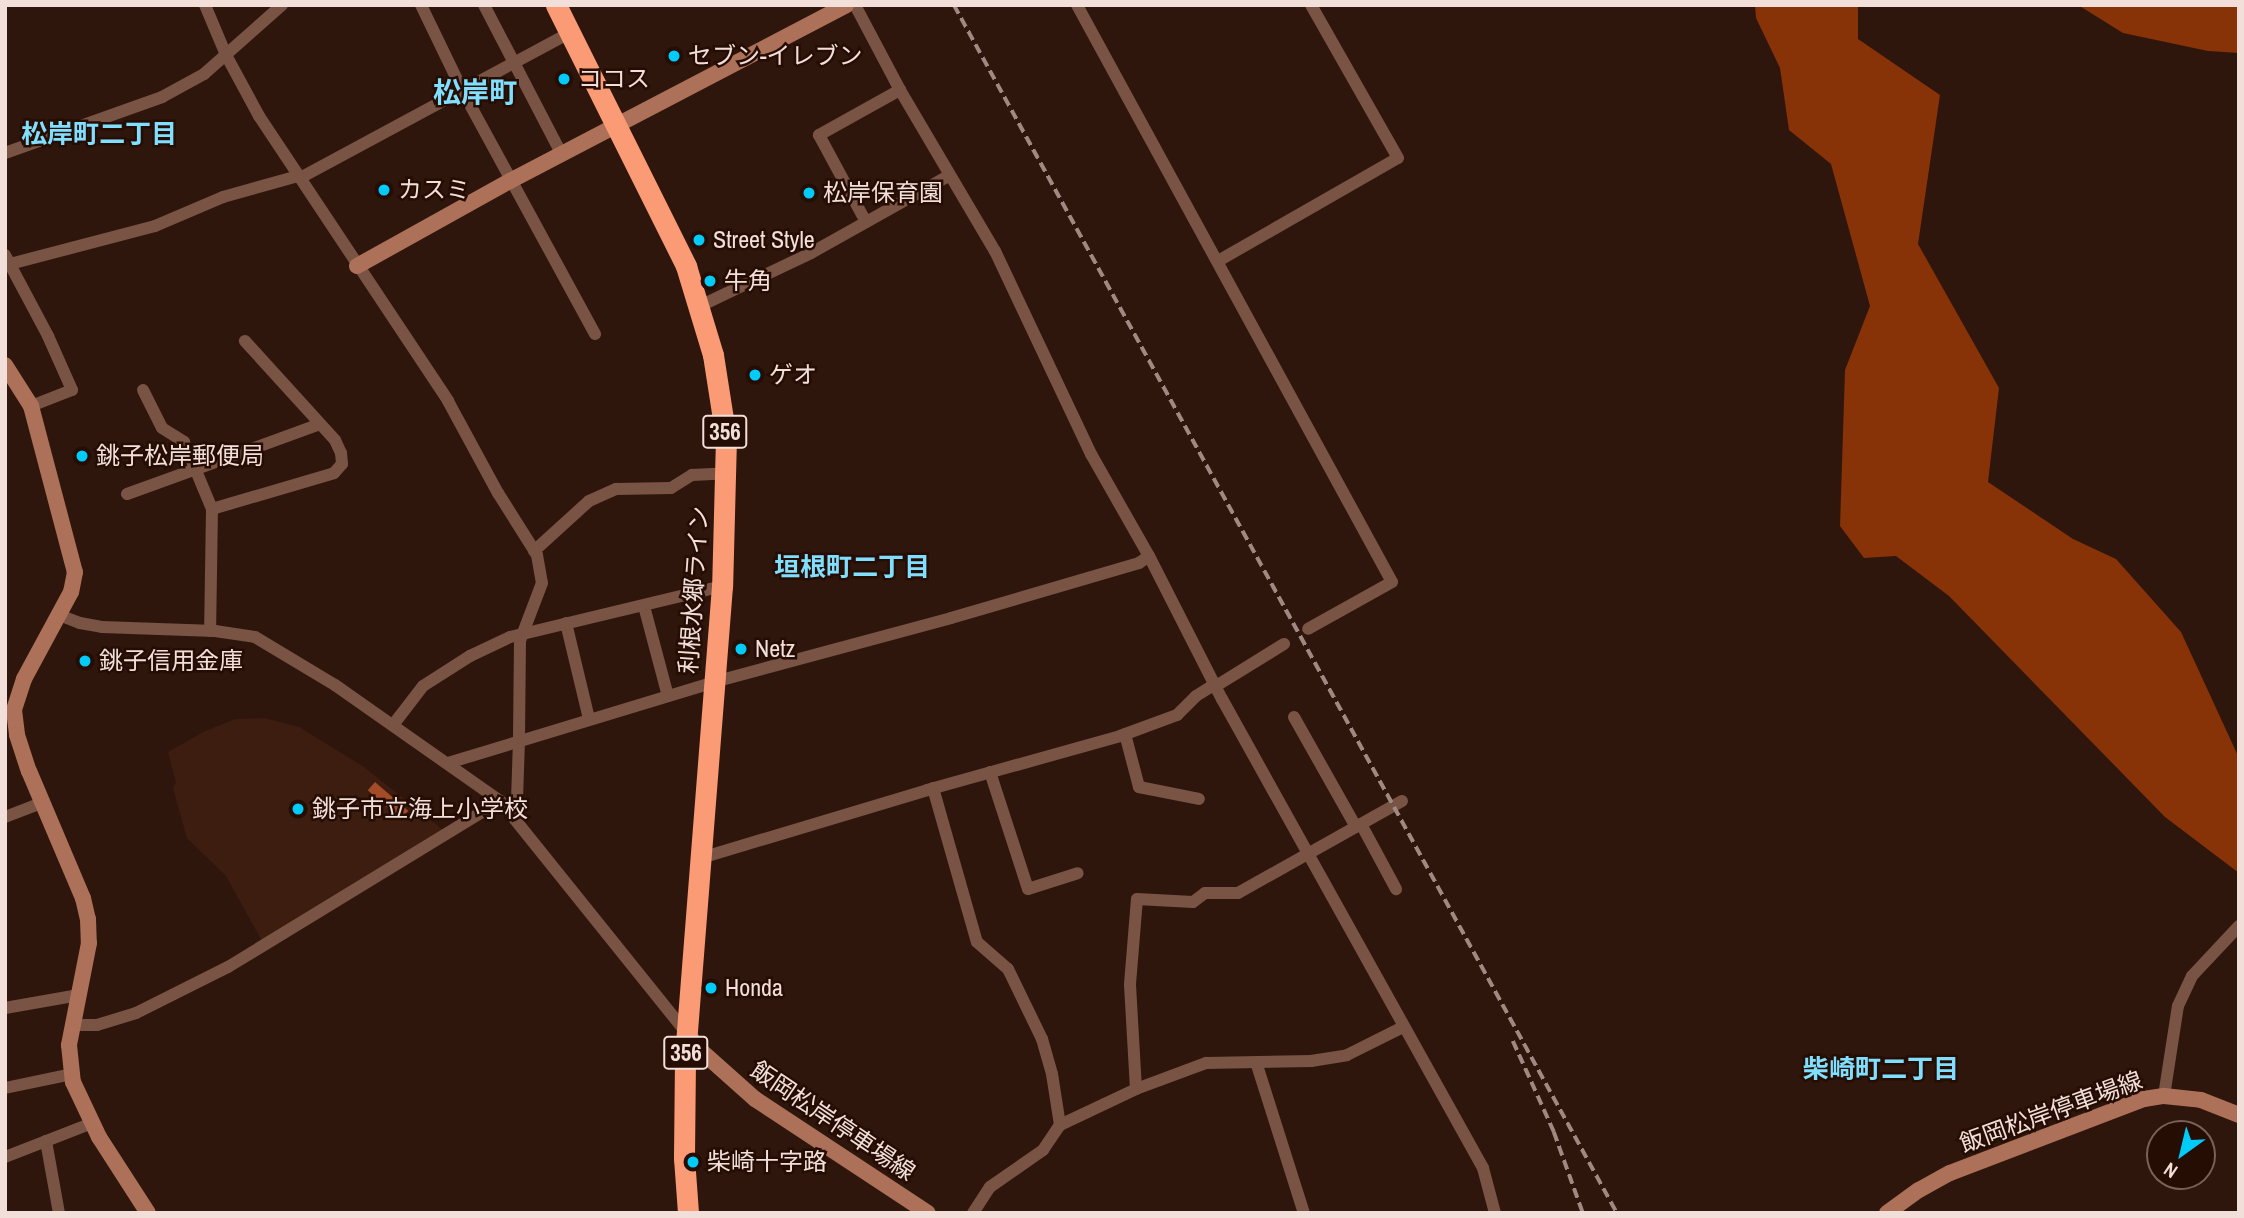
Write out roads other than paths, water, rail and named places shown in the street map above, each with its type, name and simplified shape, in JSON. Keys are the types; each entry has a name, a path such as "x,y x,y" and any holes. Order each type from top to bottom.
{"highway":[{"name":"利根水郷ライン","path":"556,5 686,266 700,306 721,394 727,473 722,586 687,1033 684,1132 688,1213"}],"street":[{"path":"205,5 226,55 259,116 448,401 498,494 534,551 542,583 521,633 517,800 513,815"},
{"path":"5,153 162,97 204,74 282,5"},
{"path":"421,5 510,181 595,334"},
{"path":"484,5 562,155"},
{"path":"357,266 510,181 846,5"},
{"path":"855,5 900,90 995,251 1091,454 1149,556 1215,685 1483,1168 1495,1213"},
{"path":"1077,5 1392,582 1308,629"},
{"path":"1218,261 1398,158 1311,5"},
{"path":"31,406 72,390 48,336 8,260 155,226 223,197 299,177 569,33"},
{"path":"866,222 819,135 900,90"},
{"path":"700,306 811,253 950,175"},
{"path":"212,509 339,470 341,453 320,424 245,341"},
{"path":"5,365 31,406 75,572 71,592 11,695 17,735 42,803 83,898 88,919 89,943 69,1045 72,1074 92,1124 148,1213"},
{"path":"143,390 162,428 184,442 212,509 210,631"},
{"path":"127,494 320,424"},
{"path":"534,551 589,500 616,488 671,488 692,475 727,473"},
{"path":"448,763 714,682 951,618 1139,562 1149,556"},
{"path":"393,725 423,686 470,656 521,633 722,586"},
{"path":"644,606 668,696"},
{"path":"59,615 102,627 210,631 255,637 335,685 500,801 687,1033"},
{"path":"566,623 589,719"},
{"path":"701,858 1125,734 1177,715 1196,696 1284,644"},
{"path":"1294,717 1396,889"},
{"path":"1125,734 1139,787 1199,799"},
{"path":"990,772 1028,889 1078,873"},
{"path":"933,788 977,942 1008,969 1042,1039 1052,1074 1060,1125"},
{"path":"73,1025 97,1025 136,1013 228,967 500,801"},
{"path":"1136,1089 1130,984 1137,899 1193,902 1205,893 1238,893 1402,801"},
{"path":"5,817 42,803"},
{"path":"2164,1096 2178,1006 2192,976 2239,926"},
{"path":"5,1008 79,995"},
{"path":"973,1213 990,1187 1043,1150 1060,1125 1136,1089 1206,1063 1311,1060 1347,1055 1403,1027"},
{"name":"飯岡松岸停車場線","path":"687,1033 701,1050 755,1099 928,1213"},
{"path":"1256,1062 1304,1213"},
{"path":"5,1088 72,1074"},
{"name":"飯岡松岸停車場線","path":"1887,1213 1919,1190 1950,1173 2144,1099 2164,1096 2201,1100 2239,1115"},
{"path":"5,1157 92,1124"},
{"path":"46,1142 59,1213"}],"railway":[{"path":"954,5 1617,1213"},
{"path":"1513,1041 1554,1132 1583,1213"}],"place":[{"name":"セブン-イレブン","path":"674,56"},
{"name":"ココス","path":"564,79"},
{"name":"カスミ","path":"384,190"},
{"name":"松岸保育園","path":"809,193"},
{"name":"Street Style","path":"699,240"},
{"name":"牛角","path":"710,281"},
{"name":"ゲオ","path":"755,375"},
{"name":"銚子松岸郵便局","path":"82,456"},
{"name":"Netz","path":"741,649"},
{"name":"銚子信用金庫","path":"85,661"},
{"name":"銚子市立海上小学校","path":"298,809"},
{"name":"Honda","path":"711,988"},
{"name":"柴崎十字路","path":"693,1162"}],"district":[{"name":"松岸町","path":"475,92"},
{"name":"松岸町二丁目","path":"99,134"},
{"name":"垣根町二丁目","path":"852,567"},
{"name":"柴崎町二丁目","path":"1881,1069"}]}
